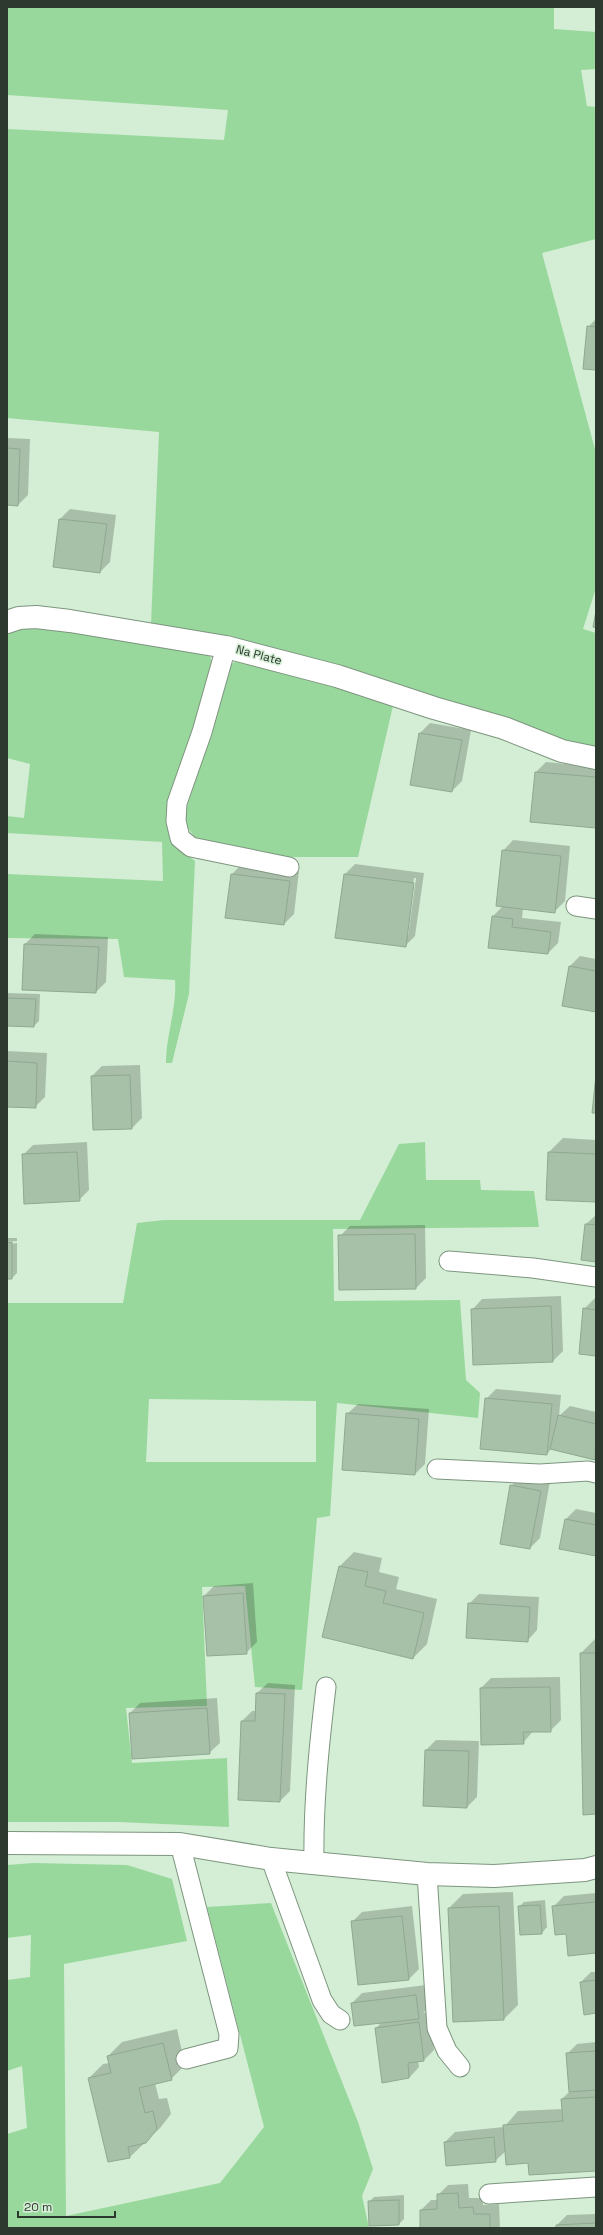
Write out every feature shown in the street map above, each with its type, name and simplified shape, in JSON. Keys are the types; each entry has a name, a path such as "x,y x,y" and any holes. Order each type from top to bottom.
{"street":[{"name":"Na Plate","path":"7,622 19,618 36,617 64,620 226,647 337,676 504,728 562,751 596,758"},
{"path":"7,1843 180,1844 271,1859 427,1874 494,1876 585,1870 596,1867"}],"lane":[{"path":"226,647 202,732 177,803 176,821 180,838 190,847 289,867"},
{"path":"576,906 596,909"},
{"path":"449,1261 533,1268 596,1277"},
{"path":"437,1469 540,1474 588,1471 596,1473"},
{"path":"314,1863 313,1822 316,1768 326,1687"},
{"path":"180,1844 229,2034 228,2048 186,2059"},
{"path":"271,1859 322,2000 331,2014 340,2020"},
{"path":"427,1874 437,2028 447,2051 460,2067"},
{"path":"489,2194 596,2187"}],"green space":[{"path":"7,7 554,7 554,29 596,32 596,69 581,70 587,106 596,107 596,239 542,253 596,453 596,588 583,629 596,633 596,750 151,624 159,432 7,418 7,129 224,140 228,110 7,95"},
{"path":"36,624 209,652 212,663 195,729 171,797 183,852 195,861 189,994 172,1063 166,1063 166,1053 174,1001 175,980 124,977 118,939 7,938 7,874 163,881 162,842 7,833 7,816 24,818 30,764 7,758 7,633 18,627"},
{"path":"242,659 328,681 393,706 358,857 283,857 196,839 185,824 187,807 231,664"},
{"path":"425,1142 426,1180 480,1180 481,1190 534,1191 539,1227 333,1229 334,1301 460,1300 466,1380 480,1393 478,1418 337,1403 330,1516 317,1518 302,1690 255,1687 245,1586 202,1587 207,1706 126,1708 132,1763 227,1758 229,1827 119,1822 7,1822 7,1303 123,1303 137,1223 164,1220 360,1220 399,1144","holes":["149,1399 316,1401 316,1462 146,1462"]},
{"path":"33,1863 127,1865 172,1879 187,1941 64,1964 66,2216 220,2183 264,2127 207,1907 271,1903 358,2122 373,2169 362,2196 369,2228 7,2228 7,2134 27,2128 22,2066 7,2071 7,1980 30,1977 31,1935 7,1938 7,1865"}],"building":[{"path":"587,326 596,327 596,370 583,369"},
{"path":"7,448 20,449 18,506 7,505"},
{"path":"59,519 107,524 100,573 53,567"},
{"path":"596,611 596,628 593,627"},
{"path":"419,733 462,740 452,792 410,785"},
{"path":"535,772 596,777 596,828 530,822"},
{"path":"502,850 561,856 555,913 496,906"},
{"path":"231,874 290,881 284,925 225,918"},
{"path":"344,874 414,883 406,947 335,938"},
{"path":"492,916 513,919 512,927 551,932 548,954 488,948"},
{"path":"24,944 99,947 96,993 22,990"},
{"path":"569,966 596,971 596,1012 562,1006"},
{"path":"7,998 36,999 34,1027 7,1026"},
{"path":"7,1061 37,1063 36,1108 7,1107"},
{"path":"130,1075 132,1129 93,1130 91,1076"},
{"path":"596,1075 596,1113 592,1113"},
{"path":"77,1152 80,1201 24,1204 22,1154"},
{"path":"548,1152 596,1154 596,1202 546,1200"},
{"path":"585,1224 596,1225 596,1262 581,1260"},
{"path":"415,1234 416,1289 339,1290 338,1235"},
{"path":"12,1242 12,1279 7,1279 7,1243"},
{"path":"551,1306 553,1362 473,1365 471,1309"},
{"path":"583,1308 596,1310 596,1356 579,1354"},
{"path":"485,1398 552,1404 547,1455 480,1449"},
{"path":"346,1413 419,1419 415,1475 342,1470"},
{"path":"558,1415 596,1424 595,1460 550,1449"},
{"path":"510,1485 541,1491 530,1549 500,1544"},
{"path":"565,1519 596,1525 596,1556 559,1549"},
{"path":"339,1566 368,1572 365,1586 386,1591 383,1603 424,1613 413,1659 322,1637"},
{"path":"243,1593 247,1654 207,1656 203,1596"},
{"path":"468,1603 530,1607 528,1642 466,1638"},
{"path":"580,1653 596,1653 596,1814 583,1815"},
{"path":"550,1687 551,1732 523,1732 524,1744 481,1745 480,1688"},
{"path":"256,1693 285,1694 280,1802 238,1800 241,1721 255,1721"},
{"path":"207,1708 210,1754 132,1759 129,1713"},
{"path":"425,1750 469,1751 467,1808 423,1806"},
{"path":"596,1902 596,1953 568,1956 566,1934 555,1935 552,1906"},
{"path":"540,1905 542,1934 520,1935 518,1906"},
{"path":"499,1906 504,2020 453,2022 448,1908"},
{"path":"402,1916 409,1980 358,1985 351,1921"},
{"path":"596,1980 596,2013 584,2015 580,1982"},
{"path":"416,1995 419,2019 354,2026 351,2003"},
{"path":"419,2022 424,2061 408,2063 409,2078 382,2083 375,2028"},
{"path":"163,2043 172,2080 139,2088 145,2113 153,2111 157,2129 146,2143 128,2147 130,2158 108,2162 88,2078 111,2073 107,2056"},
{"path":"596,2051 596,2090 569,2092 566,2053"},
{"path":"596,2097 596,2171 529,2175 528,2163 506,2165 503,2125 563,2121 561,2099"},
{"path":"494,2137 496,2162 446,2166 444,2142"},
{"path":"458,2193 459,2208 473,2207 474,2214 490,2214 490,2228 420,2228 420,2210 437,2209 437,2194"},
{"path":"399,2200 399,2225 369,2226 368,2201"},
{"path":"596,2223 596,2228 556,2228 556,2225"}]}
